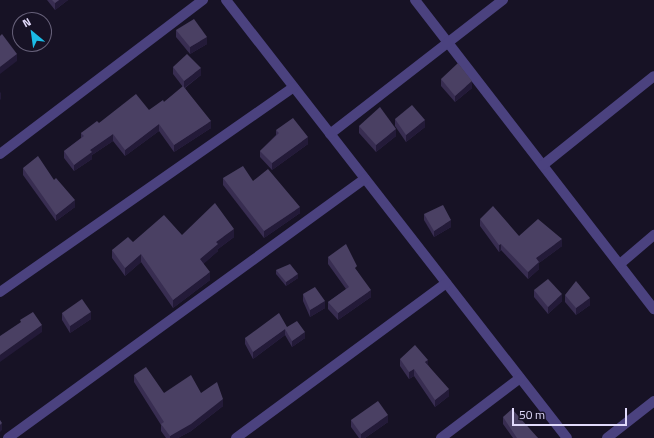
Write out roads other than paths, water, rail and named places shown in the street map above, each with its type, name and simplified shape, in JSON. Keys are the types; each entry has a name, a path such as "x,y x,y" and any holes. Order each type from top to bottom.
{"street":[{"path":"0,154 203,0"},
{"path":"226,0 567,438"},
{"path":"415,0 654,308"},
{"path":"330,134 503,0"},
{"path":"543,165 654,76"},
{"path":"0,292 294,87"},
{"path":"8,438 365,179"},
{"path":"620,264 654,235"},
{"path":"236,438 446,283"},
{"path":"441,438 520,378"},
{"path":"607,438 654,400"}]}
